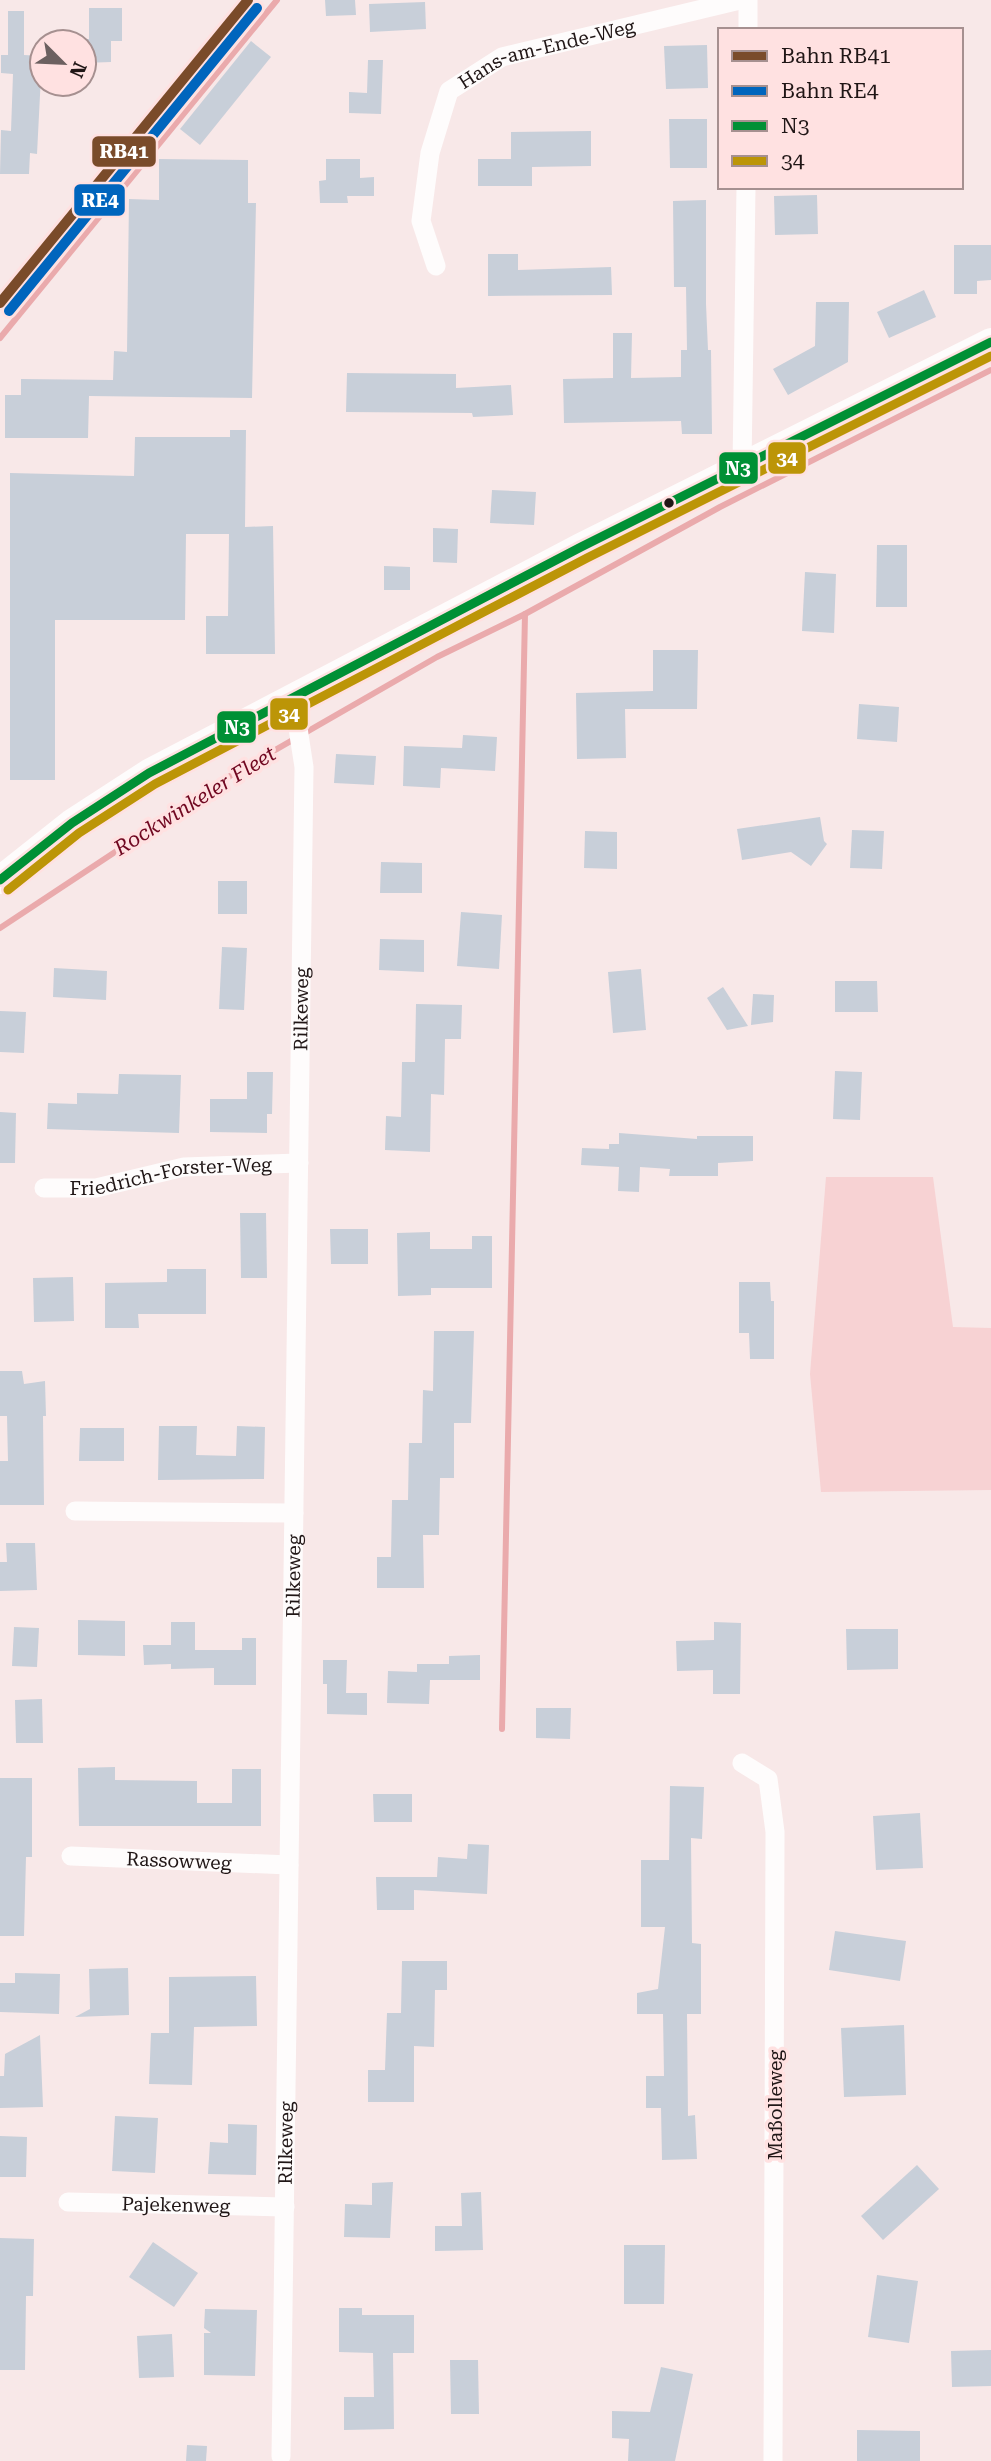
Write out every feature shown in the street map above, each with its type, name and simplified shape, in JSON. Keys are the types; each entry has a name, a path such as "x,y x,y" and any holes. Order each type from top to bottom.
{"main road":[{"path":"0,880 72,822 149,773 295,708 570,553 991,342"}],"street":[{"name":"Hans-am-Ende-Weg","path":"436,266 421,220 429,153 449,90 502,57 740,0"},
{"path":"748,0 748,28"},
{"path":"742,468 746,189"},
{"name":"Rilkeweg","path":"281,2456 304,767 295,708"},
{"name":"Friedrich-Forster-Weg","path":"44,1188 96,1188 184,1167 299,1163"},
{"path":"75,1511 294,1513"},
{"name":"Maßolleweg","path":"742,1763 768,1779 775,1832 773,2461"},
{"name":"Rassowweg","path":"71,1856 289,1865"},
{"name":"Pajekenweg","path":"68,2202 285,2207"}],"shaded area":[{"path":"826,1177 933,1177 953,1327 991,1328 991,1490 821,1492 810,1374"}],"building":[{"path":"325,0 355,0 356,15 326,16"},
{"path":"425,2 426,29 370,32 369,4"},
{"path":"89,8 122,8 122,41 111,41 111,62 98,62 98,28 89,28"},
{"path":"8,11 24,11 28,98 40,98 37,154 30,153 29,174 0,174 1,130 11,131 13,74 1,73 1,55 8,55"},
{"path":"251,41 271,57 200,145 180,129"},
{"path":"707,45 708,88 666,89 664,46"},
{"path":"368,60 383,60 381,114 349,113 349,92 367,93"},
{"path":"669,119 707,119 707,168 670,168"},
{"path":"591,131 591,166 532,167 532,186 478,186 478,159 511,159 511,132"},
{"path":"159,159 248,160 248,203 256,203 252,398 89,396 88,438 5,438 5,395 21,395 21,379 113,380 114,351 127,352 129,199 159,200"},
{"path":"326,159 360,159 360,178 374,177 374,196 347,196 348,203 320,203 319,181 326,180"},
{"path":"817,195 818,234 775,235 774,196"},
{"path":"706,200 706,304 708,350 711,350 712,434 682,434 681,421 564,423 563,379 613,378 613,333 632,333 631,378 681,377 681,350 687,350 686,287 674,287 673,201"},
{"path":"954,245 991,245 991,280 977,281 977,294 954,294"},
{"path":"488,254 518,254 518,270 611,267 612,295 488,296"},
{"path":"924,290 936,317 889,338 877,312"},
{"path":"816,302 849,302 848,362 788,395 773,369 815,346"},
{"path":"347,373 456,374 456,388 511,385 513,415 473,417 472,413 346,412"},
{"path":"230,430 246,430 245,527 273,526 275,654 206,654 206,616 228,616 229,534 186,534 185,620 55,620 55,780 10,780 10,473 134,476 135,437 230,437"},
{"path":"492,490 536,492 534,525 490,523"},
{"path":"433,528 458,529 457,563 433,562"},
{"path":"877,545 907,545 907,607 876,607"},
{"path":"384,566 410,567 410,590 384,590"},
{"path":"805,572 836,574 834,633 802,631"},
{"path":"653,650 698,650 697,709 625,709 626,758 577,759 576,693 653,691"},
{"path":"859,704 899,707 897,742 857,739"},
{"path":"463,735 497,737 495,771 441,768 440,788 403,786 404,746 462,748"},
{"path":"336,754 376,756 374,785 334,783"},
{"path":"820,817 824,841 827,844 811,866 791,852 742,860 737,829"},
{"path":"852,830 884,831 882,869 850,868"},
{"path":"585,831 617,832 617,869 584,868"},
{"path":"381,862 422,863 422,893 380,893"},
{"path":"218,881 247,881 247,914 218,914"},
{"path":"461,912 502,915 499,969 457,966"},
{"path":"380,939 424,940 424,972 379,970"},
{"path":"222,947 247,948 244,1010 219,1009"},
{"path":"54,968 107,971 106,1000 53,997"},
{"path":"641,969 646,1030 613,1033 608,972"},
{"path":"835,981 877,981 878,1012 835,1012"},
{"path":"723,987 748,1026 727,1030 707,998"},
{"path":"753,994 774,995 773,1022 751,1025"},
{"path":"416,1004 462,1005 461,1039 445,1039 444,1095 431,1094 430,1152 385,1150 386,1116 401,1117 402,1062 415,1062"},
{"path":"0,1011 26,1012 24,1053 0,1052"},
{"path":"835,1071 862,1072 860,1120 833,1119"},
{"path":"247,1072 273,1072 272,1114 267,1114 267,1133 210,1132 210,1099 247,1099"},
{"path":"119,1074 181,1075 179,1133 47,1129 48,1103 77,1104 77,1093 118,1094"},
{"path":"0,1112 16,1113 15,1163 0,1163"},
{"path":"619,1133 697,1139 697,1136 753,1136 753,1161 718,1163 718,1176 669,1176 670,1169 640,1167 639,1192 618,1191 619,1167 581,1165 582,1148 609,1149 609,1144 619,1144"},
{"path":"240,1213 266,1213 267,1278 241,1278"},
{"path":"330,1229 368,1229 368,1264 331,1264"},
{"path":"430,1232 430,1249 472,1249 472,1236 492,1236 492,1288 431,1288 431,1295 398,1296 397,1233"},
{"path":"167,1269 206,1269 206,1314 138,1314 139,1328 105,1328 105,1283 167,1282"},
{"path":"73,1277 74,1321 34,1322 33,1278"},
{"path":"739,1282 770,1282 771,1301 774,1301 774,1359 750,1359 749,1333 739,1333"},
{"path":"434,1331 474,1331 471,1423 454,1423 454,1478 440,1478 439,1535 423,1535 424,1588 377,1588 377,1557 391,1557 392,1500 408,1500 409,1443 422,1443 423,1390 433,1391"},
{"path":"0,1371 22,1371 24,1384 45,1381 44,1505 0,1505 0,1461 8,1461 7,1416 0,1416"},
{"path":"159,1426 197,1426 196,1455 236,1456 237,1426 265,1427 264,1479 158,1480"},
{"path":"80,1428 124,1428 124,1461 79,1461"},
{"path":"6,1543 35,1543 37,1590 0,1591 0,1562 7,1562"},
{"path":"78,1620 125,1621 125,1656 78,1655"},
{"path":"171,1622 195,1622 195,1650 242,1650 242,1638 256,1638 256,1685 214,1685 214,1668 171,1669 171,1664 144,1665 143,1645 171,1645"},
{"path":"714,1622 741,1623 740,1694 713,1694 713,1670 677,1671 676,1641 714,1640"},
{"path":"14,1627 39,1628 37,1667 12,1666"},
{"path":"846,1629 898,1629 898,1669 847,1670"},
{"path":"480,1655 480,1680 430,1680 429,1704 387,1703 388,1671 417,1672 417,1664 449,1664 449,1656"},
{"path":"323,1660 347,1660 346,1693 367,1693 367,1715 327,1714 327,1684 323,1684"},
{"path":"42,1699 43,1743 16,1743 15,1700"},
{"path":"536,1708 571,1708 570,1739 536,1738"},
{"path":"115,1767 115,1780 197,1781 197,1803 232,1803 232,1769 261,1769 261,1826 79,1826 78,1768"},
{"path":"0,1778 32,1778 32,1857 26,1857 24,1936 0,1936"},
{"path":"670,1786 704,1787 702,1839 691,1838 692,1943 701,1944 701,2014 687,2014 688,2116 695,2115 697,2159 662,2160 661,2108 646,2108 646,2076 664,2076 663,2014 637,2014 637,1993 658,1989 665,1927 641,1927 641,1860 669,1860"},
{"path":"373,1794 412,1794 412,1822 374,1822"},
{"path":"920,1813 923,1868 876,1870 873,1816"},
{"path":"468,1844 489,1845 487,1894 414,1890 414,1910 377,1910 376,1877 437,1877 438,1857 467,1859"},
{"path":"835,1931 906,1941 900,1981 829,1970"},
{"path":"402,1961 447,1961 447,1990 435,1990 434,2047 414,2046 414,2102 368,2102 368,2070 385,2070 387,2013 401,2013"},
{"path":"128,1968 129,2015 75,2017 90,2009 89,1969"},
{"path":"15,1973 60,1974 59,2014 0,2012 0,1983 15,1983"},
{"path":"256,1976 257,2026 194,2027 192,2085 149,2084 151,2033 169,2033 169,1977"},
{"path":"904,2025 906,2095 844,2097 841,2028"},
{"path":"40,2035 43,2107 0,2108 0,2076 4,2076 5,2054"},
{"path":"115,2116 158,2118 155,2173 112,2171"},
{"path":"228,2124 257,2125 256,2175 208,2174 210,2142 228,2143"},
{"path":"0,2136 27,2137 26,2177 0,2177"},
{"path":"917,2165 939,2189 883,2240 861,2216"},
{"path":"393,2182 390,2238 344,2237 345,2204 372,2205 372,2183"},
{"path":"481,2192 483,2250 435,2251 435,2226 462,2226 461,2193"},
{"path":"0,2238 34,2239 33,2296 26,2296 25,2370 0,2370"},
{"path":"153,2242 198,2273 174,2307 129,2277"},
{"path":"624,2245 665,2245 664,2304 624,2304"},
{"path":"877,2275 918,2281 909,2343 868,2337"},
{"path":"339,2308 362,2308 362,2315 414,2315 414,2353 393,2353 394,2429 344,2430 344,2397 374,2397 373,2353 339,2352"},
{"path":"205,2309 257,2310 255,2376 204,2375 204,2333 211,2333 204,2328"},
{"path":"172,2334 174,2377 139,2378 137,2336"},
{"path":"991,2350 991,2386 952,2387 951,2351"},
{"path":"450,2360 478,2360 479,2414 451,2414"},
{"path":"661,2367 693,2374 675,2461 628,2461 629,2439 612,2438 612,2411 650,2412"},
{"path":"857,2430 920,2431 920,2461 857,2461"},
{"path":"187,2445 207,2446 206,2461 186,2461"}],"waterway":[{"path":"0,338 277,0"},
{"name":"Rockwinkeler Fleet","path":"0,928 230,776 437,657 525,614 720,507 991,370"},
{"path":"502,1729 525,614"}],"rail line":[{"name":"RB41","path":"0,303 248,0"},
{"name":"RE4","path":"9,311 257,8"}],"transit line":[{"name":"N3","path":"0,880 72,823 149,773 581,547 991,342"},
{"name":"34","path":"8,890 79,833 155,784 587,558 991,356"}]}
